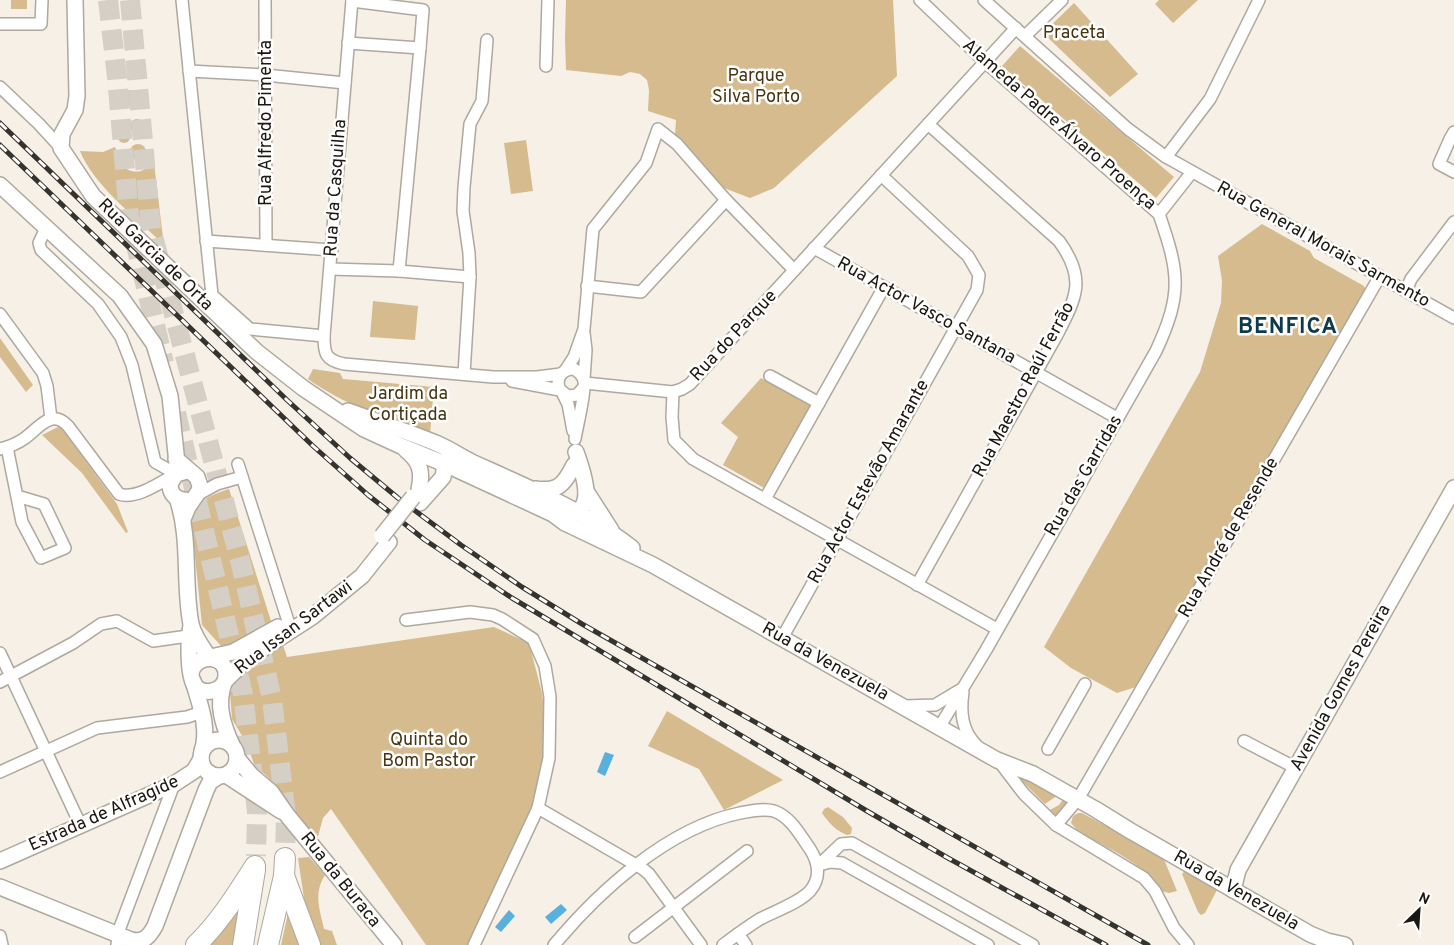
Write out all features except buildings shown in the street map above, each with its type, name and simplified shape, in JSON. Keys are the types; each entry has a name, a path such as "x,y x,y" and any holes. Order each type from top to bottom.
{"highway":[{"path":"196,945 210,932 225,912 255,861 254,882 243,945"},
{"path":"268,945 285,867 310,945"}],"street":[{"path":"0,24 42,24 42,0"},
{"path":"61,148 62,134 75,110 77,96 75,0"},
{"path":"182,0 212,295 250,329 324,336"},
{"name":"Rua Alfredo Pimenta","path":"265,0 266,245"},
{"path":"546,66 548,0"},
{"name":"Alameda Padre Álvaro Proença","path":"920,0 985,62 1159,214 1192,172"},
{"path":"984,0 1128,130 1166,157 1192,172"},
{"name":"Rua do Parque","path":"997,629 693,459 674,440 672,417 673,392 690,384 985,62 1062,0"},
{"path":"352,1 424,10 399,271"},
{"name":"Rua da Casquilha","path":"352,1 324,350 332,360 344,364 464,374"},
{"path":"1166,157 1210,99 1256,2"},
{"path":"487,40 482,101 470,124 464,187 463,211 469,253 470,277 464,374 493,377 537,377 569,369 578,371 584,383"},
{"path":"348,43 420,48"},
{"path":"190,71 344,83"},
{"name":"Rua Garcia de Orta","path":"0,87 61,148 93,196 257,352 303,388 364,429 401,446 448,458"},
{"path":"39,124 56,129 66,129"},
{"name":"Rua Maestro Raúl Ferrão","path":"917,585 1072,306 1076,285 1075,271 1070,256 1059,241 928,124"},
{"path":"533,489 550,490 557,488 565,481 575,452 584,383 586,350 584,329 593,229 646,163 658,129 677,144 726,200 794,270"},
{"path":"1454,132 1440,164 1454,172"},
{"name":"Rua General Morais Sarmento","path":"1192,172 1454,318"},
{"name":"Rua Actor Estevão Amarante","path":"782,638 977,290 979,275 975,265 968,256 881,175"},
{"path":"0,185 120,296 154,344 170,396 182,472 200,486 183,519"},
{"path":"587,286 641,292 726,200"},
{"name":"Rua das Garridas","path":"940,726 964,688 1156,351 1166,329 1175,298 1176,274 1159,214"},
{"path":"1406,291 1411,279 1454,222"},
{"path":"46,228 39,243 41,250 98,304 121,337 132,364 155,462 217,484"},
{"path":"206,241 332,250"},
{"name":"Rua Actor Vasco Santana","path":"814,248 1117,418"},
{"path":"330,269 399,271 470,277"},
{"name":"Rua André de Resende","path":"1056,825 1078,799 1380,276"},
{"path":"765,499 884,287"},
{"path":"0,314 43,373 53,419"},
{"path":"584,329 574,357 558,382 570,411 575,452 577,512 583,527 589,535"},
{"path":"770,376 819,403"},
{"path":"493,377 562,392 568,396 577,395 584,383"},
{"path":"584,383 673,392"},
{"name":"Rua Garcia de Orta","path":"329,404 438,445 448,458"},
{"path":"17,496 44,504 64,548 40,558 22,522 17,496 3,448 25,438 42,423 53,419 60,419 68,426 116,493 125,496 146,490 182,472"},
{"path":"401,446 417,460 421,480 421,495 454,480 474,480 484,483"},
{"path":"575,452 586,491 613,533"},
{"name":"Rua da Venezuela","path":"448,458 484,483 553,514 565,523 653,565 905,706 997,760 1033,774 1314,939 1345,945"},
{"name":"Rua da Venezuela","path":"448,458 533,489 613,533 653,565"},
{"name":"Rua Issan Sartawi","path":"210,657 233,652 307,610 356,570 385,539 421,495 434,470 448,458"},
{"path":"238,464 288,621"},
{"path":"182,472 170,484 171,492 175,497 183,519 192,676 202,712 204,736 201,755 203,767 207,772 222,775"},
{"path":"146,490 188,500 217,484 242,477"},
{"name":"Avenida Gomes Pereira","path":"1233,890 1238,870 1454,488"},
{"path":"553,514 577,512 584,504 586,491"},
{"name":"Rua Issan Sartawi","path":"224,682 241,665 312,617 362,576 385,539"},
{"path":"406,620 451,614 482,613 502,619 533,639 550,697 549,758 538,808 474,945"},
{"path":"5,679 72,643 101,624 117,621 153,641 190,630"},
{"path":"190,630 210,657 218,660 223,665 226,673 224,682 216,690 206,692 197,688 192,676 194,666 198,661 210,657"},
{"path":"0,653 5,679 46,751 80,824"},
{"name":"Rua da Buraca","path":"224,682 220,711 224,727 235,752 251,775 271,792 287,815 394,945"},
{"path":"1048,749 1085,684"},
{"path":"905,706 926,707 936,705 964,688"},
{"path":"964,688 961,709 964,725 969,737 982,751"},
{"path":"0,772 97,728 187,717 202,712"},
{"path":"3,887 118,940 138,941 146,939 152,932 210,782 232,771 236,765 235,752 226,741 212,741 207,744 201,755"},
{"path":"1244,741 1296,768"},
{"name":"Estrada de Alfragide","path":"3,861 80,824 174,784 194,771 199,764 201,755"},
{"name":"Rua da Venezuela","path":"997,760 1024,794 1056,825 1144,878 1155,891 1174,928 1188,945"},
{"name":"Rua da Buraca","path":"222,775 287,815"},
{"path":"118,940 119,930 174,784"},
{"path":"538,808 636,864 649,874 702,945"},
{"path":"554,945 598,896 656,850 699,826 731,815 762,810 780,814 790,822 813,853 818,866 814,885 806,895 759,920 723,945"},
{"name":"Rua da Venezuela","path":"1067,813 1073,810 1082,810 1129,830"},
{"path":"818,866 841,844 852,844 1031,944"},
{"path":"635,936 747,851"},
{"path":"818,866 830,862 842,863 988,945"},
{"path":"738,934 746,945"},
{"path":"0,936 2,945"}],"green space":[{"path":"11,0 27,0 27,9 11,9"},
{"name":"Parque Silva Porto","path":"566,0 893,0 897,76 774,188 750,198 724,188 675,135 676,120 648,111 649,90 647,80 640,74 630,72 621,76 566,70"},
{"path":"1159,0 1198,0 1173,23 1155,4"},
{"name":"Praceta","path":"1074,3 1138,74 1110,97 1043,33"},
{"path":"1020,46 1174,177 1156,198 1002,66"},
{"path":"132,90 138,92 140,98 138,104 132,106 126,104 124,98 126,92"},
{"path":"137,119 142,121 144,126 142,131 137,133 132,131 130,126 132,121"},
{"path":"124,131 130,137 124,143 118,137"},
{"path":"526,140 533,191 511,194 504,143"},
{"path":"138,144 146,152 138,160 130,152"},
{"path":"115,147 120,161 130,171 137,172 143,170 154,163 163,238 159,240 104,187 86,163 80,151 103,152"},
{"path":"1262,224 1310,251 1314,258 1364,286 1366,291 1136,687 1117,693 1071,668 1044,647 1200,372 1221,303 1222,281 1218,256"},
{"path":"373,301 418,306 415,340 370,337"},
{"path":"0,338 33,385 26,392 0,357"},
{"name":"Jardim da Cortiçada","path":"313,369 340,373 343,379 434,387 430,434 368,411 337,397 308,379"},
{"path":"761,378 812,407 766,489 723,465 738,437 721,423"},
{"path":"60,426 117,504 128,532 126,533 82,473 42,435"},
{"path":"229,489 271,621 270,624 258,630 256,627 248,631 249,634 223,648 202,625 191,517 198,506 207,498"},
{"name":"Quinta do Bom Pastor","path":"494,627 529,643 542,693 546,723 546,746 534,807 467,945 426,945 331,809 323,818 317,840 288,805 277,786 254,764 247,744 232,719 230,693 242,676 283,645 287,657"},
{"path":"667,711 783,780 724,810 699,769 648,746"},
{"path":"1015,774 1058,795 1045,804"},
{"path":"1064,798 1070,802 1056,816 1050,810 1059,805"},
{"path":"828,807 843,817 852,828 851,834 847,835 839,831 827,820 822,813"},
{"path":"1082,813 1163,857 1177,891 1169,893 1161,891 1154,881 1135,864 1079,832 1071,823 1073,816"},
{"path":"309,857 325,875 319,889 319,908 324,929 332,931 337,945 318,945 305,905 298,858"},
{"path":"1186,870 1218,888 1205,913 1201,915 1182,874"},
{"path":"239,908 244,910 235,945 205,945"},
{"path":"288,913 304,945 281,945"}],"water":[{"path":"605,752 614,755 605,776 597,772"},
{"path":"561,904 567,910 551,924 545,917"},
{"path":"509,910 515,916 501,932 495,927"}],"tunnel":[{"path":"108,0 117,77 129,216 164,363"},
{"path":"130,0 151,229 241,564 272,699 286,816 285,858"},
{"path":"176,413 243,694 257,812 256,856"}],"railway":[{"path":"0,123 287,400 350,458 398,498 461,545 522,587 582,624 1148,945"},
{"path":"0,145 313,446 368,495 425,540 512,598 867,811 1106,945"}],"district":[{"name":"BENFICA","path":"1288,327"}]}
